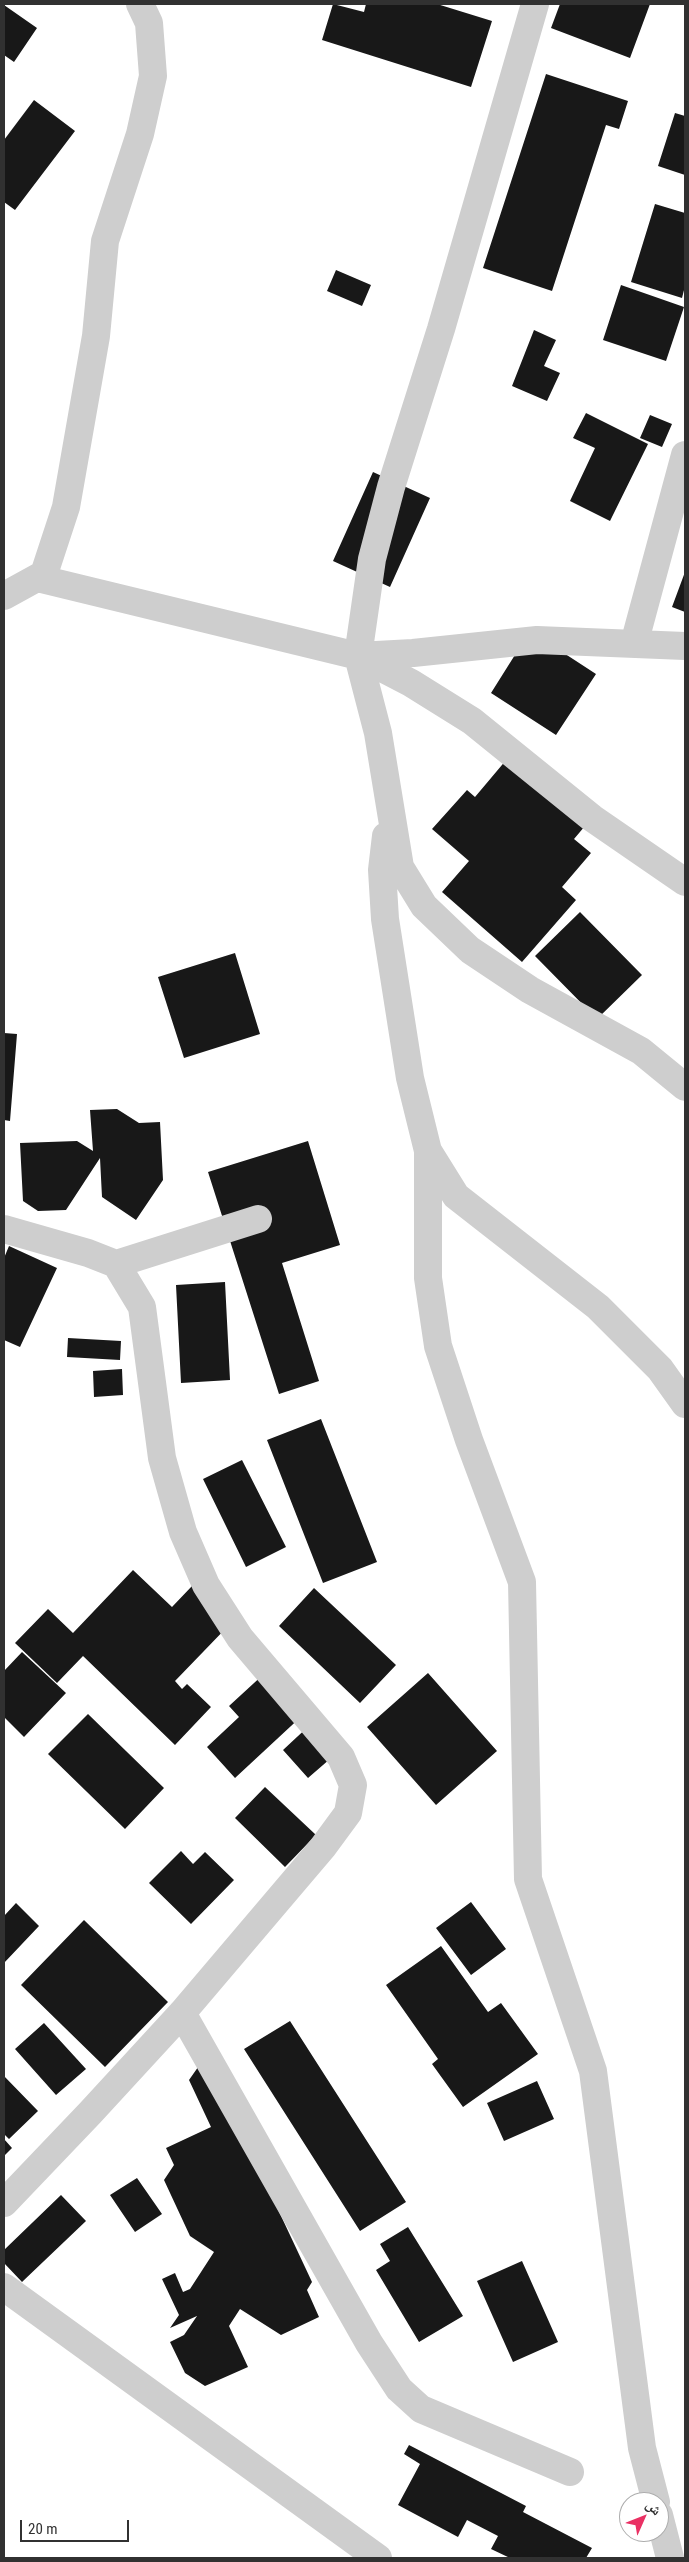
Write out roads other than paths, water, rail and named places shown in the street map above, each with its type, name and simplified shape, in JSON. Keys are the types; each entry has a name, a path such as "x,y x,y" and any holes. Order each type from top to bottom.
{"street":[{"path":"4,596 44,574 66,507 96,336 104,241 140,134 153,76 148,23 140,4"},
{"path":"535,4 441,329 390,487 372,559 358,656 378,733 400,867 424,906 470,950 530,990 640,1051 685,1087"},
{"path":"634,644 685,455"},
{"path":"37,578 358,656 411,683 472,721 592,818 685,882"},
{"path":"358,656 413,653 537,640 685,646"},
{"path":"390,799 382,870 385,918 410,1078 428,1151 428,1278 438,1346 469,1440 522,1582 528,1879 593,2071 642,2448 653,2492"},
{"path":"428,1151 456,1196 598,1307 660,1369 685,1404"},
{"path":"116,1264 258,1219"},
{"path":"4,1230 88,1253 116,1264 142,1306 162,1458 183,1532 206,1585 240,1638 340,1757 353,1785 348,1813 323,1847 182,2013 90,2114 4,2203"},
{"path":"182,2013 369,2343 399,2389 422,2409 570,2472"},
{"path":"4,2286 378,2558"},
{"path":"666,2542 670,2558"}]}
